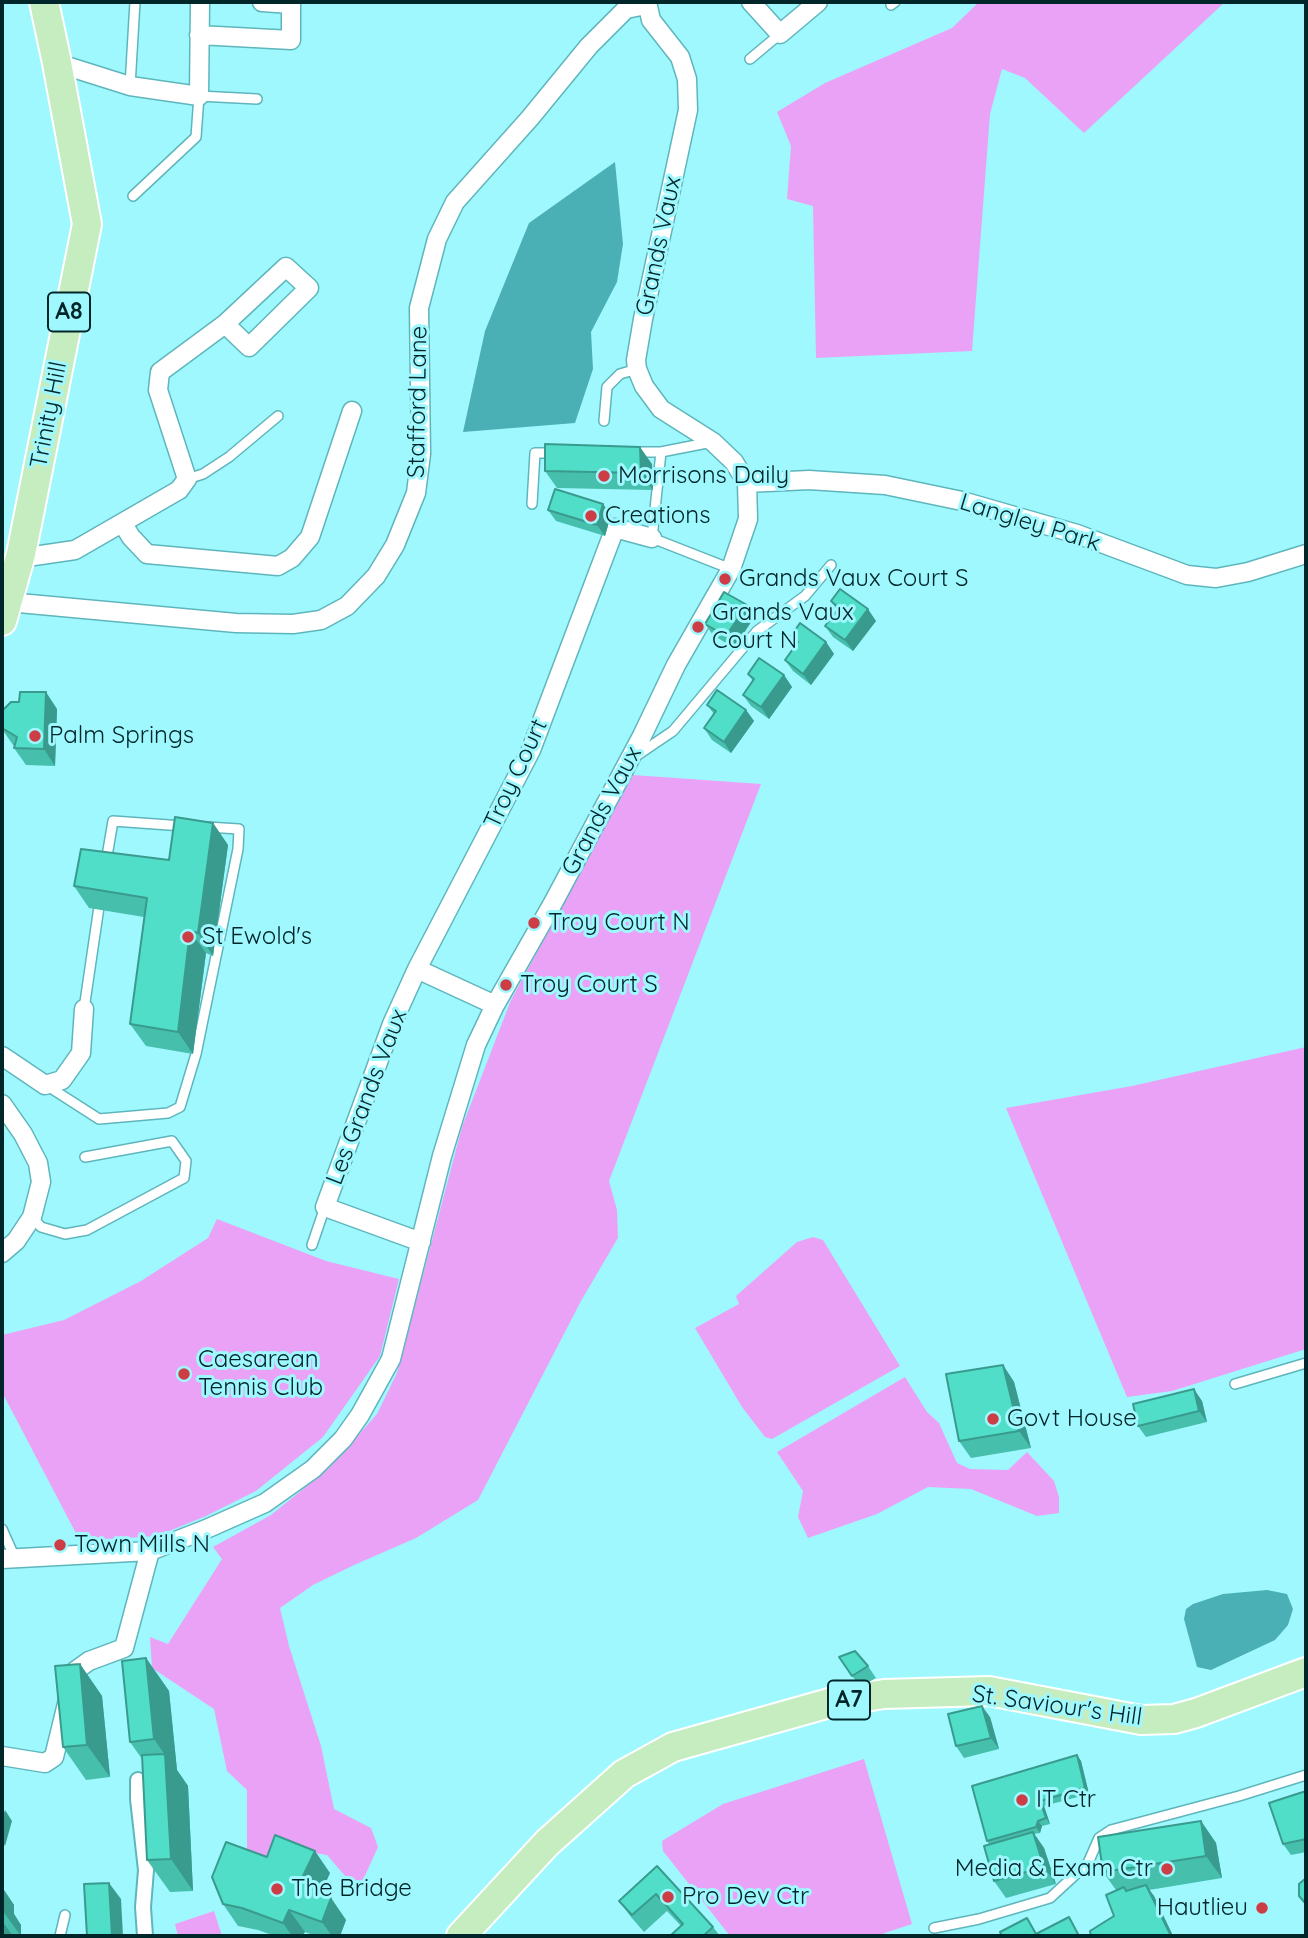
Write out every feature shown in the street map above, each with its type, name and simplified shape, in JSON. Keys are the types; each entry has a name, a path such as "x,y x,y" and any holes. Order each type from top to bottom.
{"main road":[{"name":"Trinity Hill","path":"5,611 21,554 87,223 44,2"},
{"name":"St. Saviour's Hill","path":"461,1936 547,1843 624,1774 673,1747 833,1702 884,1694 989,1691 1141,1720 1174,1719 1306,1672"}],"street":[{"path":"57,63 131,86 199,96 200,2"},
{"path":"199,35 291,40 291,4 261,2"},
{"path":"751,2 780,34 818,2"},
{"name":"Grands Vaux","path":"637,369 643,319 688,110 687,79 680,57 651,20 646,3"},
{"name":"Stafford Lane","path":"5,611 293,625 321,620 348,606 376,576 389,555 416,494 421,454 419,309 437,239 455,202 530,118 589,46 626,9 646,3"},
{"path":"21,554 75,550 179,490 187,479 158,390 160,372 225,324 286,267 309,288 249,347 225,324"},
{"path":"637,369 644,386 661,409 713,442 734,462 747,483"},
{"path":"123,524 147,554 278,566 292,558 310,537 352,411"},
{"name":"Langley Park","path":"747,483 809,480 885,485 962,501 1077,534 1187,575 1216,578 1248,572 1306,554"},
{"name":"Grands Vaux","path":"8,1559 150,1550 265,1503 313,1469 342,1439 360,1415 391,1359 456,1109 476,1045 495,1005 629,760 676,665 732,569 748,519 747,483"},
{"name":"Troy Court","path":"417,970 531,750 615,528 652,538"},
{"path":"417,970 495,1005"},
{"name":"Les Grands Vaux","path":"417,970 392,1024 325,1208 421,1242"},
{"path":"2,1056 45,1084 62,1080 81,1054 84,1009"},
{"path":"2,1104 23,1134 38,1163 41,1182 32,1217 16,1241 2,1253"},
{"path":"2,1756 45,1763 54,1757 75,1671 89,1661 124,1648 150,1550"},
{"path":"138,1780 145,1870 145,1936"}],"lane":[{"path":"131,86 135,2"},
{"path":"750,59 780,34"},
{"path":"133,196 196,137 199,96 257,99"},
{"path":"604,421 607,387 620,374 637,369"},
{"path":"187,479 202,474 229,457 278,416"},
{"path":"623,452 661,452 713,442"},
{"path":"661,452 652,538 732,569"},
{"path":"533,504 535,453 573,453"},
{"path":"629,760 673,731 757,631 806,596 831,565"},
{"path":"104,875 113,821 188,826"},
{"path":"45,1084 99,1119 168,1113 180,1107 196,1054 238,849 239,829 201,827"},
{"path":"84,1009 102,888"},
{"path":"32,1217 41,1227 65,1234 87,1230 184,1178 186,1161 172,1142 85,1157"},
{"path":"312,1245 325,1208"},
{"path":"1236,1384 1306,1363"},
{"path":"2,1529 8,1559"},
{"path":"934,1928 979,1919 1050,1898 1088,1863 1099,1838 1111,1830 1306,1775"},
{"path":"60,1936 65,1915"}],"shaded area":[{"path":"979,2 1225,2 1084,133 1025,78 1002,69 990,114 972,351 816,358 813,206 787,199 791,146 777,112 825,83 952,28"},
{"path":"633,775 761,784 609,1181 617,1210 618,1238 581,1301 478,1500 416,1538 313,1585 280,1608 289,1646 321,1746 334,1809 371,1828 378,1847 358,1891 327,1855 294,1850 283,1860 247,1856 247,1790 227,1771 214,1709 152,1668 150,1637 168,1644 222,1559 213,1547 271,1515 328,1469 377,1414 397,1373 462,1127 511,1000"},
{"path":"1306,1047 1306,1349 1172,1391 1127,1397 1006,1108 1132,1086"},
{"name":"Caesarean Tennis Club","path":"217,1219 326,1261 399,1279 380,1356 323,1437 256,1491 157,1536 80,1541 2,1392 2,1335 64,1320 141,1281 208,1238"},
{"path":"813,1237 823,1240 900,1366 772,1439 765,1437 742,1407 695,1328 739,1304 736,1296 797,1242"},
{"path":"905,1377 927,1412 939,1423 957,1463 970,1469 1008,1470 1027,1452 1054,1481 1059,1497 1059,1513 1037,1516 971,1489 928,1487 877,1514 808,1538 798,1517 803,1491 777,1452"},
{"path":"864,1759 912,1924 876,1936 730,1936 663,1851 662,1841 723,1804"},
{"path":"214,1911 222,1936 178,1936 175,1924"}],"water":[{"path":"615,162 623,244 617,282 591,332 593,369 575,423 463,432 485,331 529,223"},
{"path":"1267,1590 1287,1594 1293,1609 1288,1625 1275,1640 1211,1670 1197,1667 1184,1619 1186,1609 1223,1594"}],"building":[{"path":"545,444 640,447 641,473 545,471"},
{"path":"555,489 603,504 597,525 548,510"},
{"path":"840,589 868,609 845,640 825,626 839,608 831,601"},
{"path":"724,592 747,605 726,636 705,624"},
{"path":"800,623 826,642 803,674 785,660 798,642 791,636"},
{"path":"759,658 784,675 761,707 743,695 754,679 748,674"},
{"path":"717,690 746,710 724,742 704,728 716,711 707,705"},
{"path":"20,692 46,692 44,749 14,748 17,737 2,728 3,710 11,702 19,702"},
{"path":"175,817 213,823 198,933 190,931 178,1032 130,1024 147,898 74,886 81,849 169,860"},
{"name":"Govt House","path":"1003,1365 1019,1431 959,1441 946,1374"},
{"path":"1194,1389 1199,1411 1138,1426 1133,1404"},
{"path":"855,1651 868,1666 852,1676 839,1657"},
{"path":"146,1658 154,1739 130,1742 122,1661"},
{"path":"80,1664 87,1745 63,1747 55,1666"},
{"path":"982,1706 991,1738 956,1746 948,1714"},
{"path":"165,1754 171,1859 147,1860 142,1755"},
{"name":"IT Ctr","path":"1077,1755 1085,1788 1040,1801 1046,1818 1038,1821 1036,1827 987,1841 972,1786"},
{"path":"1306,1791 1306,1839 1283,1844 1269,1803"},
{"path":"1201,1821 1206,1856 1103,1872 1098,1837"},
{"path":"1033,1832 1044,1867 994,1881 984,1846"},
{"path":"275,1835 315,1851 303,1876 331,1898 322,1922 289,1910 283,1923 223,1904 212,1877 226,1842 267,1857"},
{"path":"657,1866 713,1927 703,1936 670,1936 683,1924 656,1894 632,1915 619,1901"},
{"path":"1306,1878 1306,1904 1299,1896 1299,1884"},
{"path":"109,1883 112,1936 87,1936 84,1884"},
{"path":"1146,1885 1171,1936 1091,1936 1090,1931 1114,1916 1106,1895 1124,1887 1126,1891"},
{"path":"1069,1917 1079,1936 1002,1936 1000,1932 1027,1918 1036,1934"}],"place":[{"name":"Morrisons Daily","path":"604,476"},
{"name":"Creations","path":"591,516"},
{"name":"Grands Vaux Court S","path":"725,579"},
{"name":"Grands Vaux Court N","path":"698,627"},
{"name":"Palm Springs","path":"35,736"},
{"name":"Troy Court N","path":"534,923"},
{"name":"St Ewold's","path":"188,937"},
{"name":"Troy Court S","path":"506,985"},
{"name":"Caesarean Tennis Club","path":"184,1374"},
{"name":"Govt House","path":"993,1419"},
{"name":"Town Mills N","path":"60,1545"},
{"name":"IT Ctr","path":"1022,1800"},
{"name":"Media & Exam Ctr","path":"1167,1869"},
{"name":"The Bridge","path":"277,1889"},
{"name":"Pro Dev Ctr","path":"668,1897"},
{"name":"Hautlieu","path":"1262,1908"}]}
